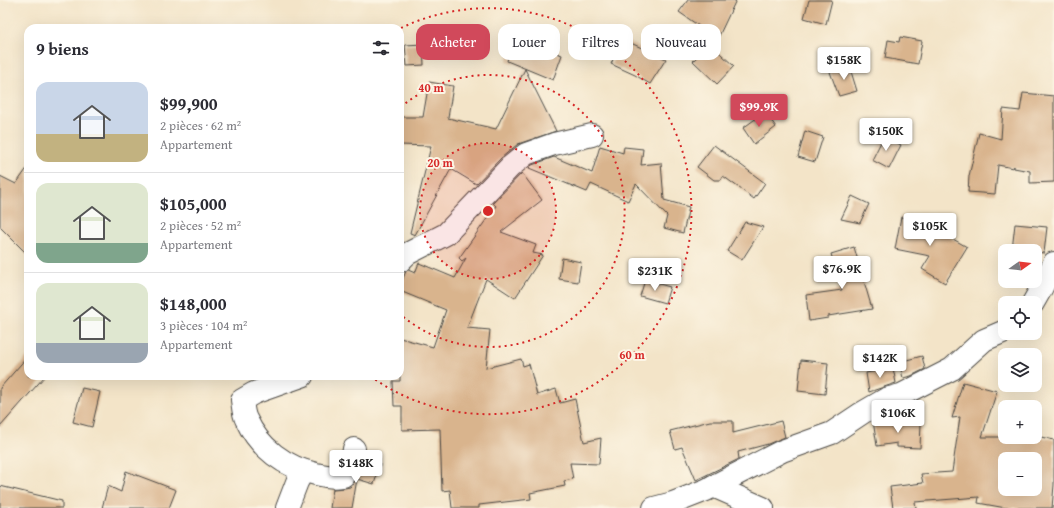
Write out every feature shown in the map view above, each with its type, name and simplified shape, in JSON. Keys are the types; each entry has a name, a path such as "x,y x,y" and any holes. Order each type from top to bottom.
{"street":[{"path":"404,257 407,254 446,234 510,167 526,154 554,144 592,135"},
{"path":"1037,296 1041,289 1049,263"},
{"path":"654,508 674,503 713,486 782,451 832,433 886,399 901,395 952,369 984,340 998,334"},
{"path":"291,380 254,393 242,400 245,417 255,436 264,446 288,465 303,471 332,478 343,476 352,461 354,449"},
{"path":"287,508 296,482 303,471"},
{"path":"713,486 763,508"}],"building":[{"path":"688,0 736,0 721,32 721,24 696,24 679,12"},
{"path":"809,0 832,0 826,24 804,18"},
{"path":"900,37 922,41 918,64 885,58 888,40 899,42"},
{"path":"416,44 416,60 424,60 424,65 407,66 405,45"},
{"path":"633,44 641,48 641,60 665,60 650,84 611,64 613,60 633,60"},
{"path":"560,54 562,55 553,80 507,61 560,60"},
{"path":"721,54 734,66 717,84 693,61 721,60"},
{"path":"849,65 857,91 839,96 830,72"},
{"path":"525,69 556,131 518,144 501,158 476,184 451,169 415,235 410,233 431,146 404,145 404,117 423,117 429,82 453,86 448,118 496,129"},
{"path":"1023,93 1054,96 1054,182 1030,183 1030,171 1014,168 1014,166 1013,168 998,165 995,194 968,192 969,176 979,133 1001,139 1003,109 1020,111"},
{"path":"765,112 776,127 754,144 743,128"},
{"path":"805,131 823,137 815,162 798,157"},
{"path":"884,136 901,145 889,169 872,160"},
{"path":"714,145 765,183 754,199 723,176 721,180 714,180 697,167"},
{"path":"600,146 623,153 624,147 643,149 641,165 661,163 664,200 689,207 683,233 664,228 667,216 636,184 628,201 591,184 587,192 529,168 532,165 554,157 592,173"},
{"path":"24,173 24,251 0,227 0,176 16,184"},
{"path":"522,173 542,200 501,232 536,245 533,253 543,255 515,298 486,279 467,328 490,330 486,368 521,359 523,366 529,364 537,395 556,389 560,403 575,399 584,442 601,438 599,464 570,463 573,479 564,481 565,486 530,493 531,499 479,505 479,508 452,508 450,490 442,491 440,429 402,430 402,406 394,406 393,381 404,380 404,339 433,347 446,310 404,293 404,276 408,270 415,273 419,263 455,278 466,258 462,261 459,258 496,206 493,203"},
{"path":"852,196 869,204 860,223 841,219"},
{"path":"901,217 931,223 930,226 967,247 945,283 922,269 930,256 895,249"},
{"path":"745,222 763,227 742,260 727,251"},
{"path":"1015,224 1047,227 1044,253 1042,253 1042,244 1013,244"},
{"path":"854,247 872,309 828,316 828,318 809,321 806,295 842,290 831,254"},
{"path":"562,258 581,262 578,282 559,279"},
{"path":"645,280 670,287 665,303 640,296"},
{"path":"922,356 925,369 903,378 899,362"},
{"path":"801,360 828,363 825,394 798,391"},
{"path":"24,361 24,380 41,380 0,427 0,388"},
{"path":"893,368 896,383 869,392 866,373"},
{"path":"963,382 997,391 982,437 998,437 998,444 1042,444 1042,437 1054,440 1054,485 1052,508 1006,508 978,503 979,497 915,502 916,508 893,508 890,487 923,483 921,474 952,472 960,417 952,418"},
{"path":"82,388 100,392 92,427 73,422"},
{"path":"710,421 733,421 733,433 781,421 785,437 768,444 738,452 739,459 696,480 682,447 675,449 670,431"},
{"path":"873,421 921,423 920,448 897,447 897,443 877,446"},
{"path":"366,454 380,459 380,466 374,484 357,479 352,508 330,508 333,489 350,487 354,483 363,467"},
{"path":"126,471 176,490 169,508 102,508 108,486 121,492"},
{"path":"0,486 62,501 62,508 0,508"}]}
